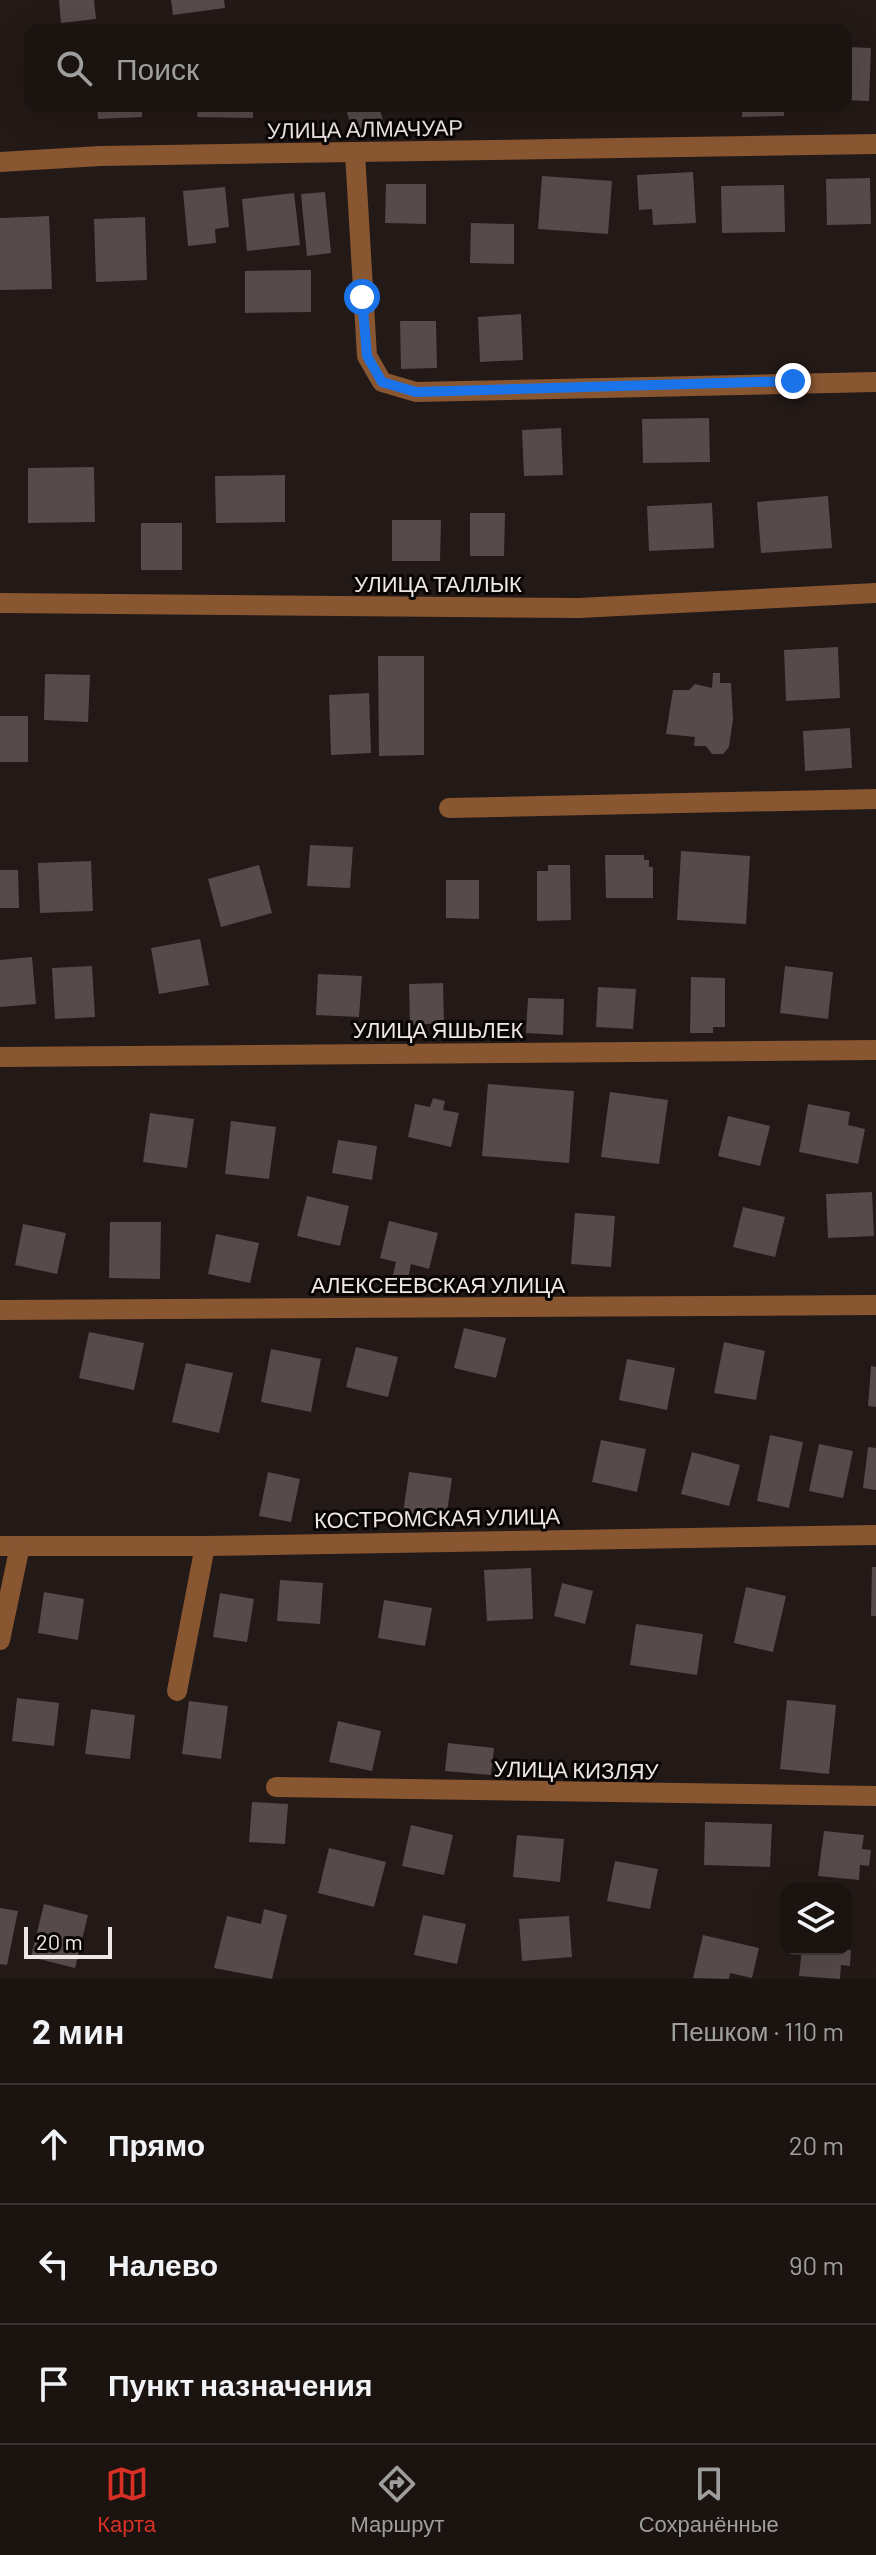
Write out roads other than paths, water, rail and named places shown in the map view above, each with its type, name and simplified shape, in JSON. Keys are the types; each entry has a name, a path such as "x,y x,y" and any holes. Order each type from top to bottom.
{"street":[{"name":"УЛИЦА АЛМАЧУАР","path":"0,162 100,156 876,144"},
{"path":"355,153 367,356 382,382 416,392 876,382"},
{"name":"УЛИЦА ТАЛЛЫК","path":"0,603 579,608 876,593"},
{"path":"449,808 876,799"},
{"name":"УЛИЦА ЯШЬЛЕК","path":"0,1057 876,1050"},
{"name":"АЛЕКСЕЕВСКАЯ УЛИЦА","path":"0,1310 876,1305"},
{"name":"КОСТРОМСКАЯ УЛИЦА","path":"10,1546 205,1546 876,1535"},
{"path":"0,1640 10,1546"},
{"path":"177,1691 205,1546"},
{"name":"УЛИЦА КИЗЛЯУ","path":"276,1787 876,1796"}]}
